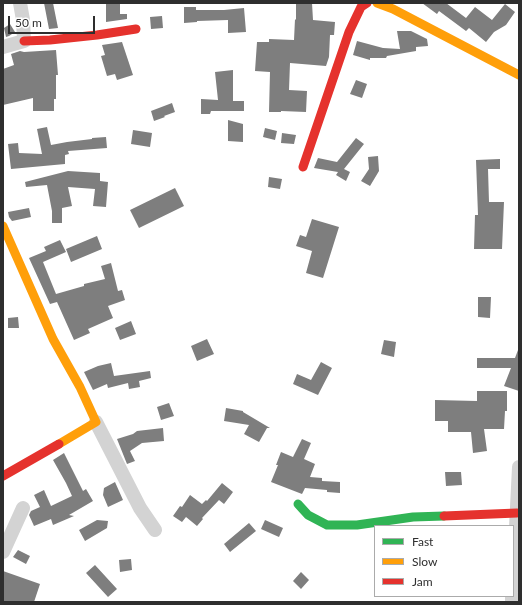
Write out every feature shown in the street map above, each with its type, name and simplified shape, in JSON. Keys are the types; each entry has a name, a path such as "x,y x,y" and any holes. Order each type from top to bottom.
{"street":[{"path":"20,3 23,20 24,41"},
{"path":"303,167 349,32 361,7 367,3"},
{"path":"377,3 393,9 519,75"},
{"path":"3,48 24,41 97,35 136,29"},
{"path":"3,226 53,339 80,387 96,422 140,508 154,530"},
{"path":"3,476 96,422"},
{"path":"514,568 519,467"},
{"path":"298,504 308,515 327,525 357,525 413,518 517,513"},
{"path":"3,552 23,508"}],"building":[{"path":"44,3 53,3 58,28 49,29"},
{"path":"106,3 120,3 120,14 127,14 127,19 106,22"},
{"path":"296,3 312,3 313,20 335,22 334,35 330,35 329,57 326,66 290,63 289,90 307,91 306,112 269,112 270,72 255,71 257,42 269,42 269,39 294,40"},
{"path":"422,3 446,3 466,18 475,7 492,20 505,4 515,12 506,25 494,32 486,42 469,28 466,31 439,11 437,14"},
{"path":"184,7 196,7 196,10 244,8 246,32 228,33 228,20 184,23"},
{"path":"162,16 163,28 151,29 150,17"},
{"path":"10,24 15,32 6,37 4,28"},
{"path":"397,31 411,31 427,39 428,46 416,47 416,51 387,56 386,58 370,58 370,60 353,55 357,41 383,48 400,49"},
{"path":"122,42 133,75 117,80 115,74 107,76 101,56 105,55 102,45"},
{"path":"56,50 58,75 56,75 56,99 54,99 54,111 33,111 33,98 3,105 3,69 14,65 11,54 20,51"},
{"path":"233,70 233,101 244,101 244,111 211,111 210,114 201,114 201,99 218,100 215,72"},
{"path":"356,80 367,84 362,98 350,94"},
{"path":"172,103 175,112 154,121 151,111"},
{"path":"228,120 243,124 243,142 228,141"},
{"path":"47,127 51,145 106,137 107,148 68,151 69,154 65,155 65,164 11,169 8,144 18,143 19,153 42,154 37,129"},
{"path":"265,128 277,131 275,140 263,137"},
{"path":"133,130 152,133 150,147 131,144"},
{"path":"282,133 296,135 294,144 281,143"},
{"path":"356,138 364,144 344,169 350,172 346,181 336,175 338,172 314,168 318,158 337,162"},
{"path":"378,156 379,171 370,186 361,181 369,169 368,157"},
{"path":"500,159 500,169 488,169 489,202 504,202 502,249 474,249 475,215 478,215 476,160"},
{"path":"68,171 100,173 100,181 108,182 106,207 93,206 95,189 68,187 72,206 62,208 62,223 52,223 52,211 47,185 26,187 25,182"},
{"path":"269,177 282,179 280,189 268,187"},
{"path":"175,188 184,206 139,228 130,210"},
{"path":"29,208 31,217 12,221 9,217 8,212"},
{"path":"312,219 339,227 323,278 306,273 312,251 296,246 300,235 306,237"},
{"path":"97,236 102,249 71,262 66,249"},
{"path":"60,240 66,252 43,262 56,294 84,286 84,284 105,279 101,266 111,263 118,291 122,290 125,300 108,306 113,318 88,329 90,333 74,340 57,302 50,304 29,258 46,251 44,247"},
{"path":"478,297 491,297 490,318 478,317"},
{"path":"18,317 19,328 8,328 8,318"},
{"path":"131,321 136,334 120,340 115,328"},
{"path":"207,339 214,354 197,361 191,346"},
{"path":"384,340 396,342 394,357 381,354"},
{"path":"518,350 519,391 504,386 511,368 477,368 477,358 515,358"},
{"path":"321,362 332,368 318,395 293,384 297,374 311,380"},
{"path":"111,363 114,376 150,371 151,378 139,381 140,387 129,389 128,383 108,388 107,384 93,390 84,372 98,366"},
{"path":"477,391 507,391 507,411 505,411 504,429 484,429 487,451 473,453 471,432 448,432 448,421 435,421 435,400 477,401"},
{"path":"169,403 174,416 161,420 157,407"},
{"path":"226,408 243,411 270,428 267,428 259,442 244,434 249,425 224,421"},
{"path":"163,428 164,441 142,443 130,451 135,461 127,464 117,439 133,434 137,431"},
{"path":"302,439 311,443 304,459 315,464 310,477 322,478 322,481 340,482 340,493 305,488 302,494 271,482 278,465 276,465 281,452 293,457"},
{"path":"64,453 83,491 86,489 93,501 69,515 74,516 53,525 51,519 34,526 29,515 31,511 40,507 34,495 44,490 51,506 72,496 53,460"},
{"path":"445,472 461,472 462,485 446,486"},
{"path":"115,482 123,500 108,507 103,495 104,488"},
{"path":"222,483 233,492 224,504 219,500 202,518 203,519 197,526 186,517 182,522 173,516 180,506 182,507 190,495 202,504 206,500 207,501"},
{"path":"97,520 108,521 107,528 85,541 79,530"},
{"path":"265,520 283,528 279,537 261,529"},
{"path":"249,523 256,531 230,552 224,544"},
{"path":"18,550 30,556 26,564 13,557"},
{"path":"131,559 132,570 120,572 119,560"},
{"path":"95,565 117,589 108,597 86,573"},
{"path":"3,571 40,584 34,602 3,602"},
{"path":"301,572 309,580 301,589 293,581"}],"traffic: fast":[{"path":"298,504 308,515 327,525 357,525 413,517 444,516"}],"traffic: slow":[{"path":"377,3 393,9 519,75"},
{"path":"3,226 53,339 80,387 96,422 59,444"}],"traffic: jam":[{"path":"303,167 349,32 361,7 367,3"},
{"path":"24,41 97,35 136,29"},
{"path":"3,476 59,444"},
{"path":"444,516 517,513"}]}
